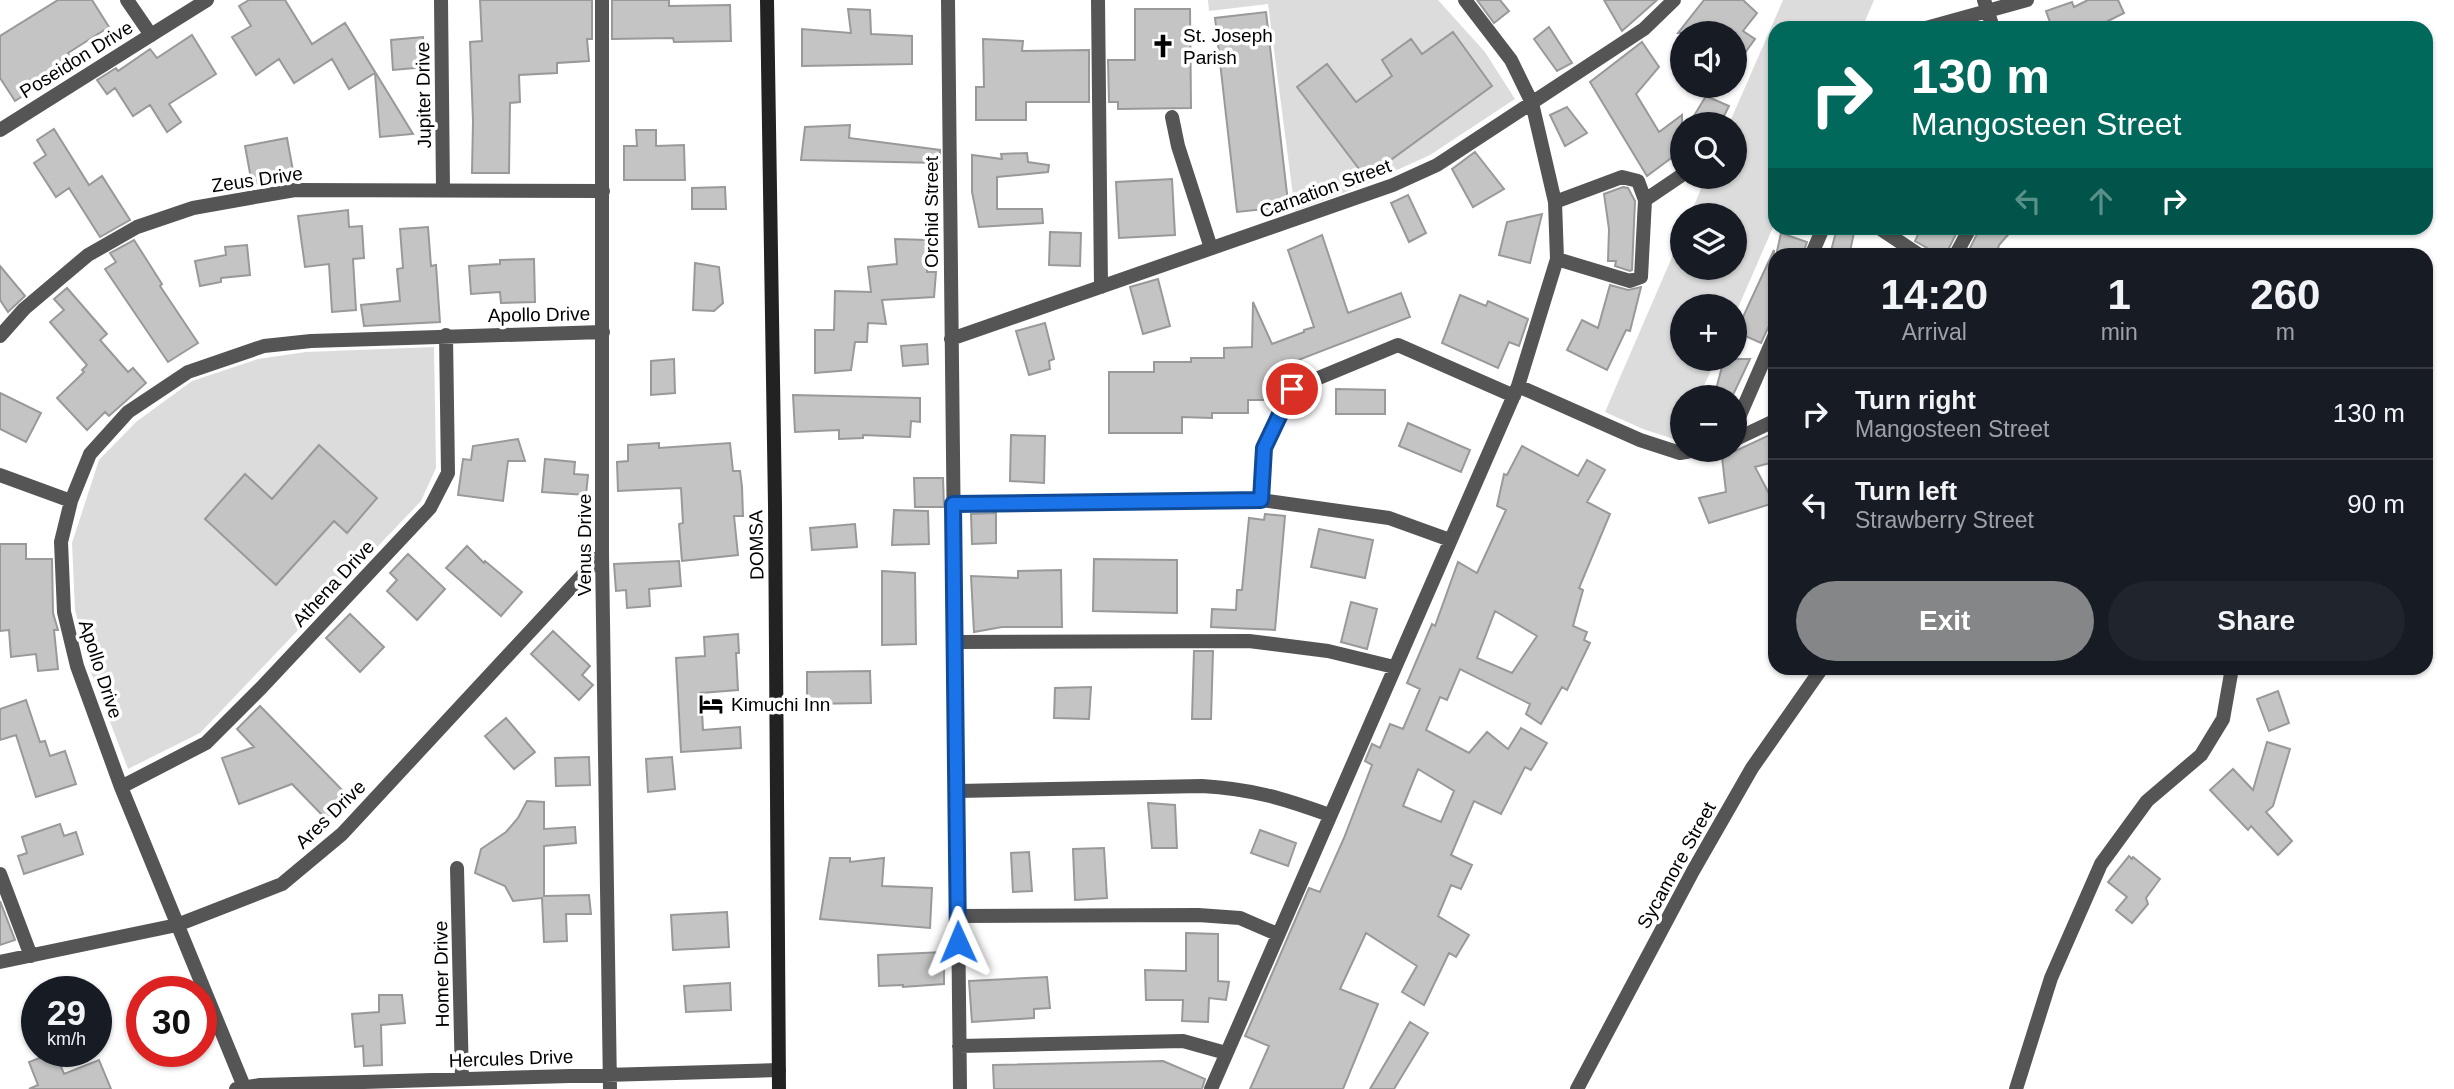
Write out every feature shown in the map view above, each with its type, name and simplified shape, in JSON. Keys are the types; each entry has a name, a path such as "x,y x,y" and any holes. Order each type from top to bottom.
{"main road":[{"name":"DOMSA","path":"767,0 776,545 779,1089"}],"street":[{"path":"127,0 151,35"},
{"name":"Poseidon Drive","path":"0,130 207,0"},
{"name":"Jupiter Drive","path":"441,0 443,189"},
{"name":"Venus Drive","path":"602,0 603,554 610,1082"},
{"name":"Orchid Street","path":"948,0 960,1089"},
{"path":"1098,0 1101,287"},
{"path":"1211,1089 1516,391 1558,259 1555,202 1532,103 1511,60 1465,0"},
{"name":"Carnation Street","path":"951,338 1393,185 1437,165 1644,29 1674,0"},
{"path":"1945,21 1986,6 2027,0"},
{"path":"1172,117 1191,190 1211,248"},
{"path":"1555,202 1622,177 1638,181 1645,200 1641,278 1630,281 1558,259"},
{"path":"1645,200 1670,182"},
{"name":"Zeus Drive","path":"0,336 24,309 88,255 137,227 193,208 295,190 603,191"},
{"path":"1890,235 1909,248"},
{"name":"Apollo Drive","path":"241,1088 213,1008 121,787 76,666 64,612 61,542 71,500 90,454 128,412 188,372 264,346 311,341 446,335 603,332"},
{"name":"Athena Drive","path":"121,787 206,743 430,508 447,473 446,335"},
{"path":"1261,500 1264,448 1292,389 1398,345 1670,450"},
{"path":"1747,399 1768,351"},
{"path":"1747,434 1768,424"},
{"path":"0,475 71,500"},
{"path":"953,504 1261,500 1389,518 1450,540"},
{"name":"Ares Drive","path":"0,962 177,925 282,884 342,834 603,554"},
{"path":"956,642 1249,641 1328,651 1394,667"},
{"name":"Sycamore Street","path":"1577,1089 1693,871 1752,768 1817,675"},
{"path":"2016,1089 2051,978 2101,864 2147,801 2201,755 2223,719 2231,675"},
{"path":"958,791 1202,786 1240,788 1282,798 1329,815"},
{"name":"Homer Drive","path":"457,868 462,1079"},
{"path":"0,874 31,956"},
{"path":"958,916 1198,915 1240,918 1277,934"},
{"path":"959,1046 1183,1041 1226,1054"},
{"name":"Hercules Drive","path":"241,1088 462,1079 610,1082 779,1070"}],"shaded area":[{"path":"1208,0 1438,0 1485,52 1515,99 1430,155 1364,185 1295,211 1268,4 1209,11"},
{"path":"1783,0 1874,0 1865,21 1774,21"},
{"path":"1768,34 1770,235 1744,294 1670,294 1670,371 1711,371 1704,385 1670,385 1670,438 1605,412 1670,262 1670,280 1747,280 1747,203 1695,203 1701,189 1747,189 1747,112 1734,112 1740,98 1747,98 1747,83"},
{"path":"434,347 436,468 421,501 200,733 128,769 91,672 75,610 72,543 99,460 136,422 192,381 258,359 306,352"}],"building":[{"path":"58,0 92,0 109,27 68,53 74,64 15,101 0,78 0,36"},
{"path":"249,0 285,0 312,44 345,23 413,134 380,137 375,73 349,89 332,59 294,83 279,59 256,75 232,37 251,26 239,6"},
{"path":"480,0 592,0 592,39 587,39 589,61 557,63 557,73 519,75 520,102 510,103 509,173 472,173 470,42 482,41"},
{"path":"612,0 669,0 669,6 730,5 731,41 612,39"},
{"path":"1477,0 1500,0 1509,11 1494,23"},
{"path":"1604,0 1657,0 1622,31"},
{"path":"1704,0 1743,0 1757,13 1747,26 1747,21 1687,21"},
{"path":"2088,0 2118,0 2124,13 2108,21 2050,21 2046,11 2072,2 2074,7"},
{"path":"848,9 870,10 871,34 912,36 912,64 802,66 802,29 851,33"},
{"name":"St. Joseph Parish","path":"1135,9 1190,9 1191,108 1118,109 1118,102 1109,102 1108,60 1135,60"},
{"path":"1266,12 1289,211 1276,215 1274,208 1237,212 1215,18"},
{"path":"1549,27 1572,63 1557,71 1534,39"},
{"path":"1453,32 1492,86 1366,178 1297,87 1327,64 1356,102 1392,76 1382,60 1411,39 1422,54"},
{"path":"1747,34 1755,39 1747,50"},
{"path":"192,35 216,74 169,104 181,122 167,132 150,105 133,116 115,88 107,94 97,80 116,68 118,71 150,49 157,58"},
{"path":"423,37 426,67 393,70 391,40"},
{"path":"983,39 1023,41 1022,51 1089,50 1089,102 1026,102 1026,120 976,120 976,87 984,87"},
{"path":"1642,42 1659,67 1636,94 1659,132 1670,124 1670,159 1647,176 1590,82"},
{"path":"1705,98 1729,106 1726,112 1696,112"},
{"path":"1567,107 1587,133 1565,146 1550,115"},
{"path":"850,125 849,138 940,150 940,163 801,160 805,127"},
{"path":"54,129 89,185 102,176 130,220 100,237 69,188 56,197 34,163 46,155 37,140"},
{"path":"636,130 656,130 656,146 684,145 685,180 624,180 624,146 637,146"},
{"path":"287,138 294,176 252,184 245,146"},
{"path":"1475,152 1504,189 1473,207 1452,169"},
{"path":"1027,153 1028,162 1049,165 1048,172 997,177 997,209 1042,209 1043,223 979,227 972,192 972,155 1002,159 1001,154"},
{"path":"1172,179 1175,235 1119,238 1116,182"},
{"path":"725,187 726,209 692,209 692,188"},
{"path":"1623,187 1628,188 1635,201 1630,271 1615,266 1616,261 1608,261 1609,229 1604,194"},
{"path":"1408,195 1426,233 1409,242 1391,203"},
{"path":"348,210 349,227 362,226 364,258 353,259 356,310 332,312 329,264 305,267 298,216"},
{"path":"1542,214 1530,263 1499,255 1507,222"},
{"path":"428,227 431,266 436,265 440,322 364,326 361,305 400,301 397,269 403,268 400,229"},
{"path":"1050,232 1081,233 1080,266 1049,265"},
{"path":"1322,235 1348,313 1401,293 1410,317 1298,360 1302,372 1281,379 1281,390 1276,400 1248,400 1248,413 1212,413 1212,418 1182,417 1182,433 1109,433 1109,372 1154,372 1154,362 1191,362 1191,358 1224,358 1224,348 1252,347 1253,302 1272,344 1314,327 1288,250"},
{"path":"1781,235 1807,242 1805,248 1778,248"},
{"path":"1835,235 1854,235 1851,248 1832,248"},
{"path":"1918,235 1956,235 1949,248 1927,248 1915,241"},
{"path":"1976,235 2008,235 1998,248 1970,248"},
{"path":"895,239 927,240 927,272 936,272 934,297 882,300 886,324 868,323 867,342 855,342 851,370 815,373 815,330 834,330 835,291 871,292 868,267 897,264"},
{"path":"134,240 162,284 160,286 198,343 168,362 105,269 116,262 110,253"},
{"path":"247,245 250,275 221,278 221,282 200,286 195,261 226,255 225,247"},
{"path":"534,259 535,302 501,303 500,292 471,294 469,266 500,264 500,260"},
{"path":"695,263 719,267 723,303 714,311 693,310"},
{"path":"1768,263 1768,328 1761,343 1747,337 1747,308"},
{"path":"0,266 25,296 8,312 0,300"},
{"path":"1158,279 1170,326 1143,334 1130,287"},
{"path":"1610,285 1628,290 1641,287 1630,331 1626,330 1607,370 1567,350 1582,320 1598,328"},
{"path":"67,288 107,334 100,340 128,372 133,368 146,383 109,416 105,412 87,430 57,398 84,372 82,370 87,365 50,322 64,310 54,299"},
{"path":"1460,295 1486,306 1488,301 1528,319 1519,346 1509,342 1498,368 1442,343"},
{"path":"1045,323 1054,359 1049,361 1050,369 1029,375 1016,331"},
{"path":"927,344 928,364 903,366 901,346"},
{"path":"674,359 675,393 651,395 651,361"},
{"path":"1721,371 1744,371 1738,385 1717,385"},
{"path":"1336,389 1385,390 1385,414 1336,414"},
{"path":"0,393 41,413 26,442 0,429"},
{"path":"793,395 920,398 920,422 911,421 910,437 863,435 863,438 839,439 839,430 795,432"},
{"path":"1408,423 1470,450 1461,472 1399,446"},
{"path":"1011,435 1045,436 1044,483 1010,481"},
{"path":"1768,436 1768,464 1755,467 1768,492 1768,505 1709,523 1699,498 1726,492 1723,462 1747,462 1747,445"},
{"path":"518,439 525,461 508,461 503,501 458,495 463,459 471,460 473,446"},
{"path":"659,443 659,448 730,443 733,471 740,471 742,487 743,516 734,516 738,555 682,561 679,524 683,523 681,488 618,491 617,462 628,461 628,445"},
{"path":"319,445 377,498 347,533 334,521 276,585 205,519 245,474 272,499"},
{"path":"1522,446 1578,476 1587,460 1605,470 1587,502 1610,514 1579,588 1583,590 1573,626 1587,632 1584,640 1590,643 1567,690 1562,687 1541,724 1526,714 1530,704 1460,669 1447,700 1440,697 1426,730 1469,753 1487,732 1508,749 1521,728 1547,743 1531,770 1525,767 1501,814 1474,801 1451,855 1472,865 1461,889 1451,885 1438,916 1469,935 1456,957 1449,953 1424,1005 1402,992 1417,966 1366,933 1340,989 1378,1004 1343,1089 1250,1089 1269,1046 1245,1036 1309,888 1320,892 1344,838 1372,765 1365,761 1372,744 1380,748 1390,724 1403,729 1420,689 1407,683 1432,624 1435,626 1458,562 1477,573 1506,510 1497,506 1504,474 1507,475","holes":["1495,611 1537,636 1512,673 1477,658","1418,769 1454,791 1441,822 1403,806"]},
{"path":"545,459 575,462 574,474 588,475 586,495 542,492"},
{"path":"914,478 943,478 944,507 915,507"},
{"path":"894,510 928,511 929,544 892,545"},
{"path":"996,513 996,543 972,544 971,514"},
{"path":"1265,514 1285,516 1275,630 1211,627 1212,609 1236,610 1237,590 1242,590 1249,518 1264,520"},
{"path":"855,524 857,547 812,550 810,528"},
{"path":"1319,529 1373,540 1365,578 1311,567"},
{"path":"0,544 26,544 26,559 52,559 53,613 58,630 54,630 58,669 38,671 36,654 11,657 9,630 0,631"},
{"path":"467,546 484,563 485,561 522,592 501,616 446,568"},
{"path":"408,554 445,589 417,620 387,591 397,580 390,573"},
{"path":"1094,559 1177,560 1177,613 1093,611"},
{"path":"679,561 681,586 649,589 650,606 627,608 626,590 616,591 614,564"},
{"path":"1061,570 1062,627 1002,627 974,632 971,576 1018,578 1018,571"},
{"path":"882,571 915,573 916,644 882,645"},
{"path":"1351,602 1377,609 1367,649 1341,642"},
{"path":"350,614 384,647 360,672 326,638"},
{"path":"553,631 590,666 582,675 593,685 579,700 531,654"},
{"name":"Kimuchi Inn","path":"738,634 738,690 701,693 703,730 740,727 741,748 681,752 676,658 705,656 704,637"},
{"path":"1194,651 1213,651 1211,719 1192,719"},
{"path":"870,671 871,703 807,704 807,672"},
{"path":"1091,687 1089,719 1054,718 1055,688"},
{"path":"2278,691 2289,723 2269,731 2257,699"},
{"path":"26,700 40,742 45,741 50,756 65,751 76,784 36,797 16,735 0,740 0,709"},
{"path":"260,706 348,796 325,818 292,784 239,804 222,758 254,747 237,729"},
{"path":"506,718 535,752 514,769 485,736"},
{"path":"2267,742 2290,749 2273,806 2266,812 2292,841 2278,855 2251,826 2248,830 2210,790 2233,769 2253,790"},
{"path":"589,757 590,785 556,786 555,758"},
{"path":"672,757 675,789 648,792 646,759"},
{"path":"527,801 544,802 544,829 575,827 576,843 544,846 544,896 589,895 591,914 566,914 567,941 544,942 542,898 513,901 505,886 475,873 481,849 506,832"},
{"path":"1148,803 1175,805 1177,848 1152,848"},
{"path":"60,824 64,836 76,832 83,854 24,874 18,856 27,853 22,837"},
{"path":"1260,830 1296,843 1288,866 1251,853"},
{"path":"1104,848 1107,898 1075,900 1073,849"},
{"path":"1029,852 1032,891 1013,892 1011,853"},
{"path":"2129,856 2160,879 2146,898 2148,904 2132,923 2116,910 2127,897 2108,882"},
{"path":"830,858 850,858 850,862 884,858 882,886 932,888 930,928 820,919"},
{"path":"0,901 15,940 0,945"},
{"path":"727,912 729,947 673,950 671,915"},
{"path":"1186,933 1218,934 1218,981 1229,982 1226,1000 1209,998 1208,1022 1182,1021 1183,1000 1146,1000 1145,970 1186,971"},
{"path":"944,952 944,984 879,986 878,955"},
{"path":"1047,977 1050,1008 1034,1009 1034,1018 972,1022 969,981"},
{"path":"730,983 731,1010 686,1012 684,986"},
{"path":"379,995 402,995 405,1023 381,1025 382,1065 364,1066 363,1046 355,1047 352,1014 379,1012"},
{"path":"1410,1022 1428,1033 1394,1089 1370,1089"},
{"path":"1163,1061 1205,1079 1202,1089 994,1089 993,1065"},
{"path":"31,1067 61,1067 64,1074 82,1067 102,1067 111,1089 29,1089 38,1085"}],"place":[{"name":"St. Joseph Parish","path":"1163,46"},
{"name":"Kimuchi Inn","path":"711,704"}],"route":[{"path":"958,942 953,504 1261,500 1264,448 1292,389"}]}
